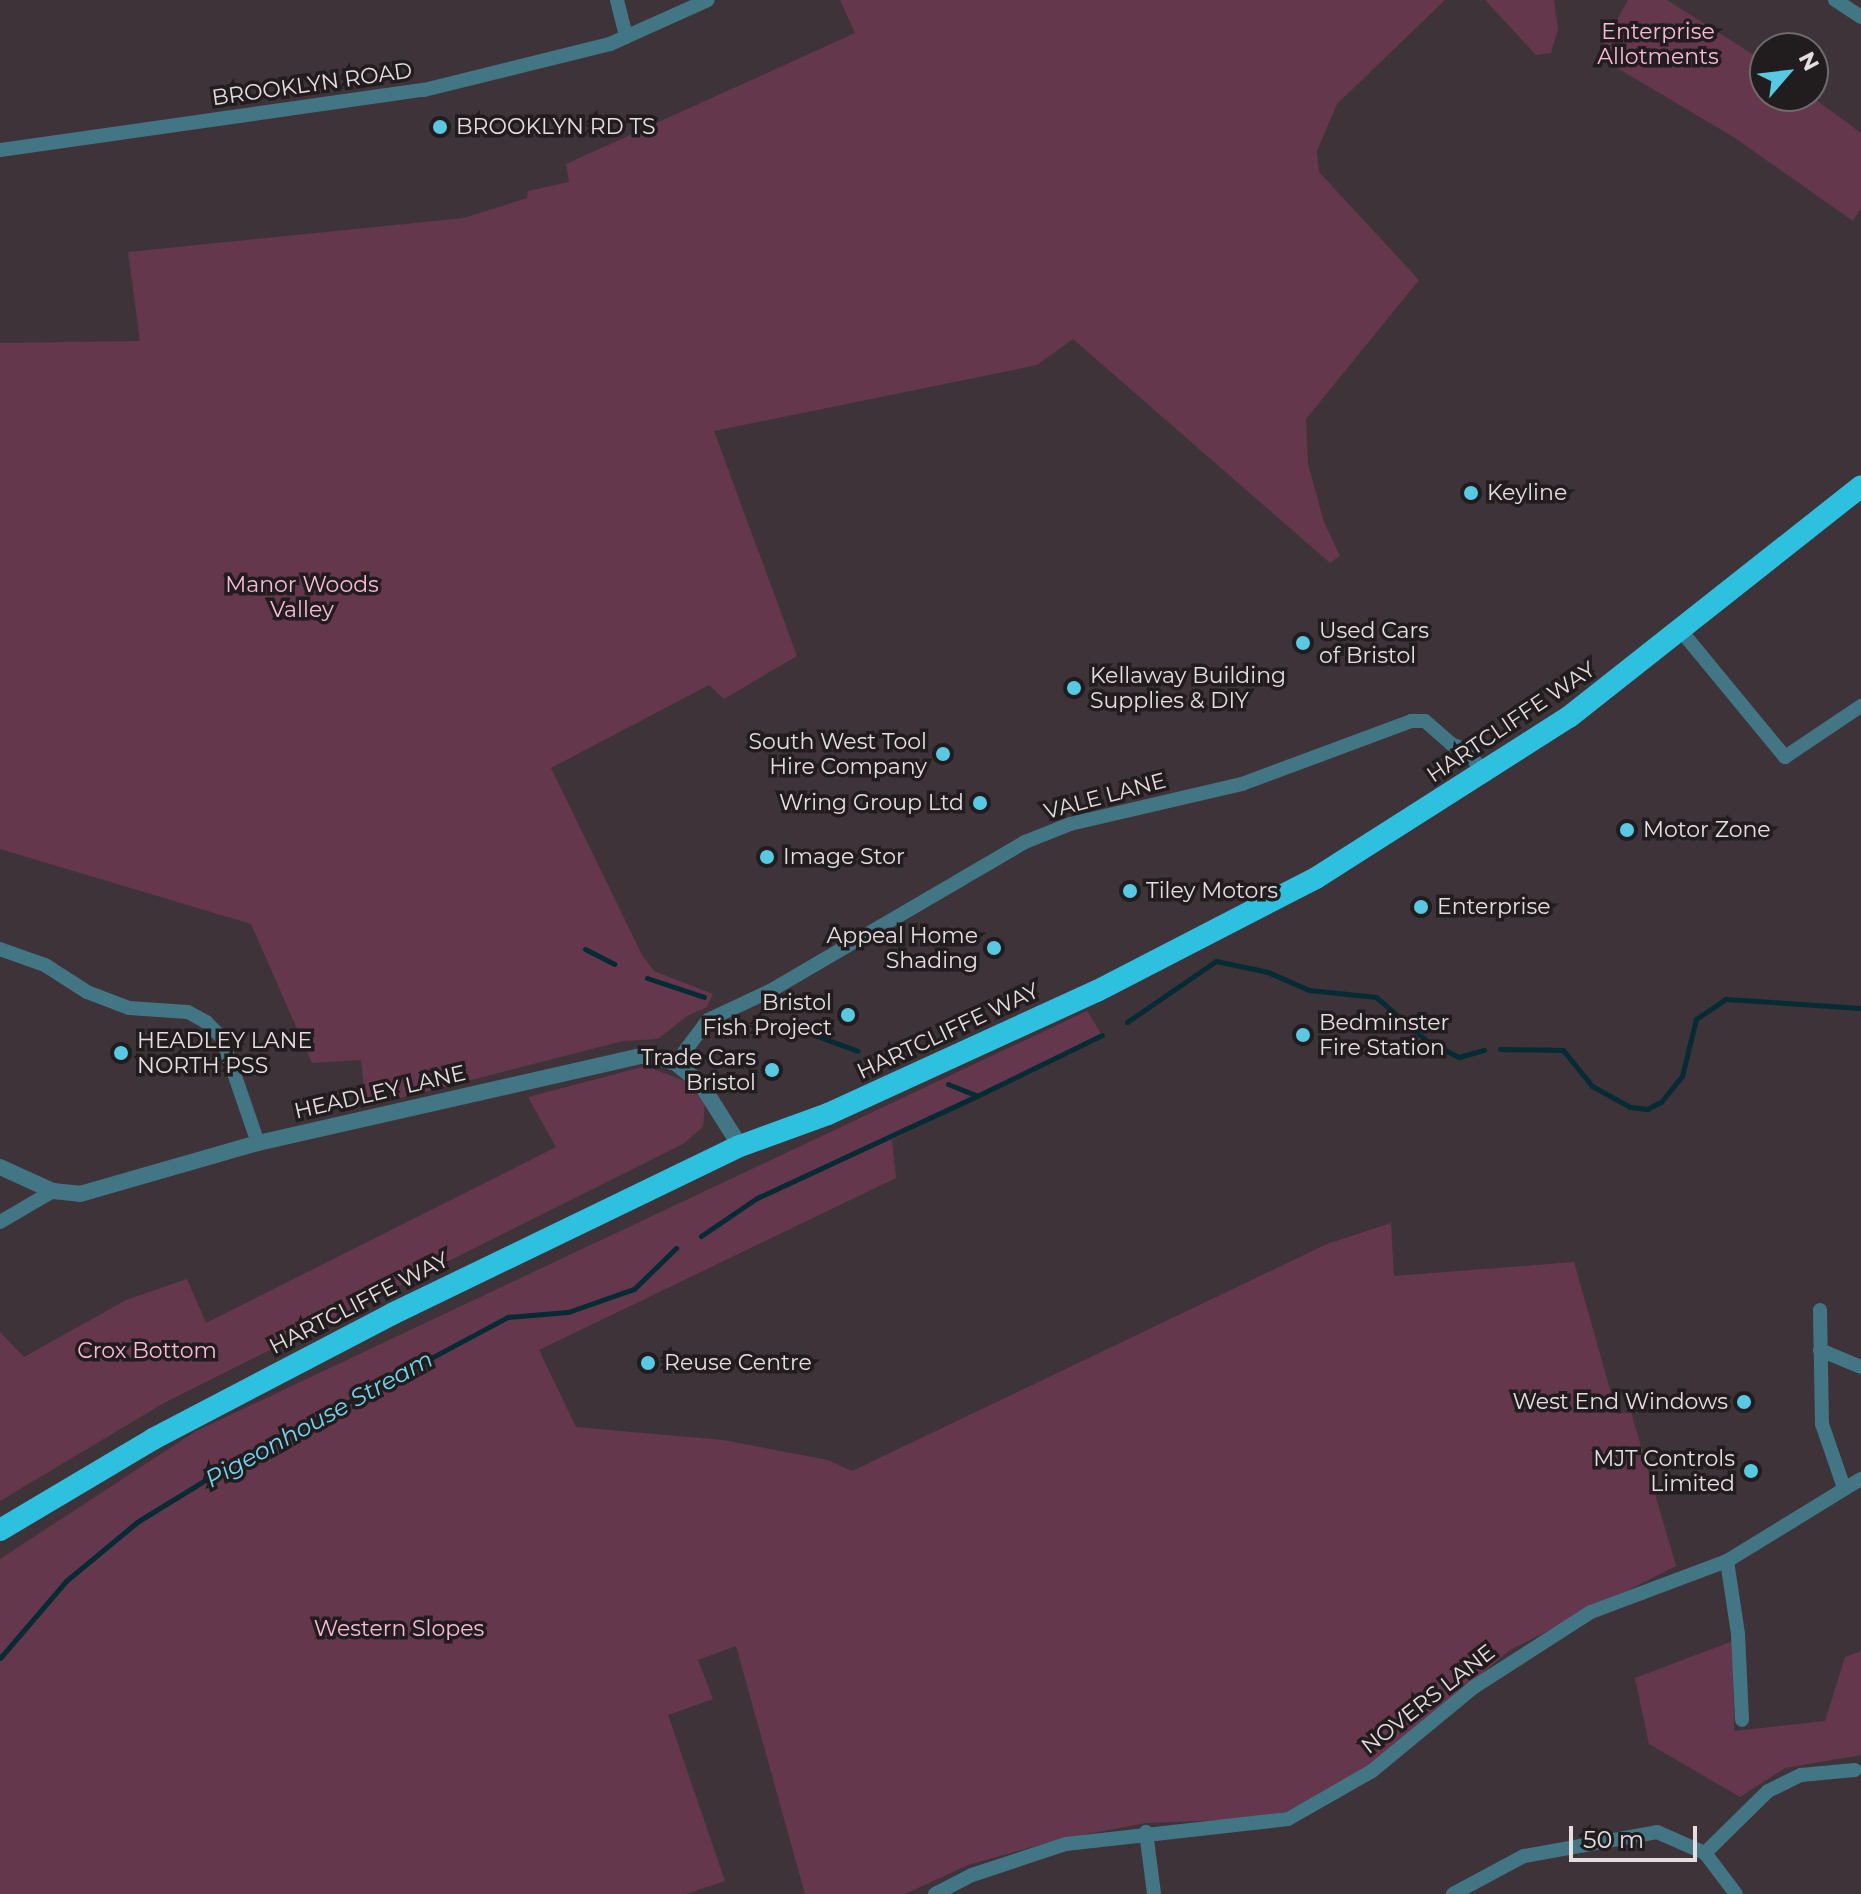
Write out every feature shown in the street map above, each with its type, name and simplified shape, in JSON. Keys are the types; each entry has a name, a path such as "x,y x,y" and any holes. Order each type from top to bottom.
{"highway":[{"name":"HARTCLIFFE WAY","path":"0,1530 153,1439 392,1314 740,1146 828,1114 1097,991 1316,878 1485,775 1682,632 1856,490"}],"street":[{"path":"617,0 626,37"},
{"name":"BROOKLYN ROAD","path":"0,150 424,90 626,37 708,0"},
{"path":"1835,0 1861,17"},
{"path":"1682,632 1785,757 1861,706"},
{"name":"VALE LANE","path":"676,1063 708,1020 770,991 1025,842 1070,824 1242,784 1411,721 1425,721 1451,744 1467,750 1485,775"},
{"path":"0,949 45,965 87,992 129,1008 188,1012 206,1022 222,1038 258,1143"},
{"name":"HEADLEY LANE","path":"0,1222 53,1191 80,1194 258,1143 631,1056 676,1063"},
{"path":"676,1063 701,1084 740,1146"},
{"path":"0,1167 53,1191"},
{"path":"1820,1310 1822,1424 1844,1488"},
{"path":"1820,1350 1861,1367"},
{"name":"NOVERS LANE","path":"935,1894 972,1875 1066,1844 1146,1832 1288,1819 1372,1771 1474,1687 1591,1612 1727,1561 1861,1479"},
{"path":"1727,1561 1738,1634 1742,1720"},
{"path":"1705,1853 1768,1791 1801,1775 1855,1770"},
{"path":"1146,1832 1154,1894"},
{"path":"1453,1894 1524,1856 1637,1833 1675,1838 1705,1853 1736,1894"}],"green space":[{"name":"Manor Woods Valley","path":"840,0 1445,0 1337,104 1317,151 1319,172 1419,280 1306,419 1308,464 1324,522 1340,556 1330,563 1073,339 1037,365 714,431 797,656 724,699 709,685 551,768 642,955 654,971 713,994 707,1007 687,1016 658,1039 623,1041 366,1107 361,1060 312,1063 251,924 0,849 0,343 140,341 128,252 464,218 527,198 528,191 569,182 566,164 855,33"},
{"path":"1485,0 1554,0 1558,29 1551,53 1536,55"},
{"name":"Enterprise Allotments","path":"1628,0 1667,0 1749,52 1749,112 1829,112 1829,109 1861,133 1861,208 1853,221 1735,138 1597,56"},
{"name":"Western Slopes","path":"1087,1011 1102,1035 892,1140 896,1178 539,1350 576,1427 723,1440 828,1460 852,1471 1327,1244 1391,1223 1394,1276 1574,1262 1617,1414 1631,1412 1676,1566 1510,1650 1369,1769 1285,1812 1251,1819 1146,1823 1061,1839 968,1865 905,1894 805,1894 736,1646 698,1660 713,1699 668,1715 725,1881 686,1894 0,1894 0,1559 196,1431"},
{"name":"Crox Bottom","path":"646,1066 695,1085 705,1103 703,1127 683,1144 164,1403 0,1501 0,1332 24,1357 126,1300 187,1279 206,1323 556,1147 528,1097"},
{"path":"1733,1641 1734,1731 1825,1721 1845,1657 1861,1651 1861,1755 1785,1768 1740,1797 1649,1744 1635,1678"}],"waterway":[{"path":"585,949 614,964"},
{"path":"1127,1022 1216,961 1268,972 1309,990 1376,997 1427,1041 1459,1057 1484,1050"},
{"path":"647,978 704,997"},
{"path":"1500,1049 1563,1050 1592,1086 1630,1107 1647,1109 1661,1102 1682,1076 1696,1019 1726,999 1861,1008"},
{"path":"776,1021 858,1051"},
{"path":"948,1084 977,1096 1102,1035"},
{"name":"Pigeonhouse Stream","path":"701,1236 757,1198 977,1096"},
{"name":"Pigeonhouse Stream","path":"0,1658 66,1581 137,1522 223,1469 508,1317 568,1312 634,1289 676,1248"}],"place":[{"name":"BROOKLYN RD TS","path":"440,127"},
{"name":"Keyline","path":"1471,493"},
{"name":"Used Cars of Bristol","path":"1303,643"},
{"name":"Kellaway Building Supplies & DIY","path":"1074,688"},
{"name":"South West Tool Hire Company","path":"943,754"},
{"name":"Wring Group Ltd","path":"980,803"},
{"name":"Motor Zone","path":"1627,830"},
{"name":"Image Stor","path":"767,857"},
{"name":"Tiley Motors","path":"1130,891"},
{"name":"Enterprise","path":"1421,907"},
{"name":"Appeal Home Shading","path":"994,948"},
{"name":"Bristol Fish Project","path":"848,1015"},
{"name":"Bedminster Fire Station","path":"1303,1035"},
{"name":"HEADLEY LANE NORTH PSS","path":"121,1053"},
{"name":"Trade Cars Bristol","path":"772,1070"},
{"name":"Reuse Centre","path":"648,1363"},
{"name":"West End Windows","path":"1744,1402"},
{"name":"MJT Controls Limited","path":"1751,1471"}]}
